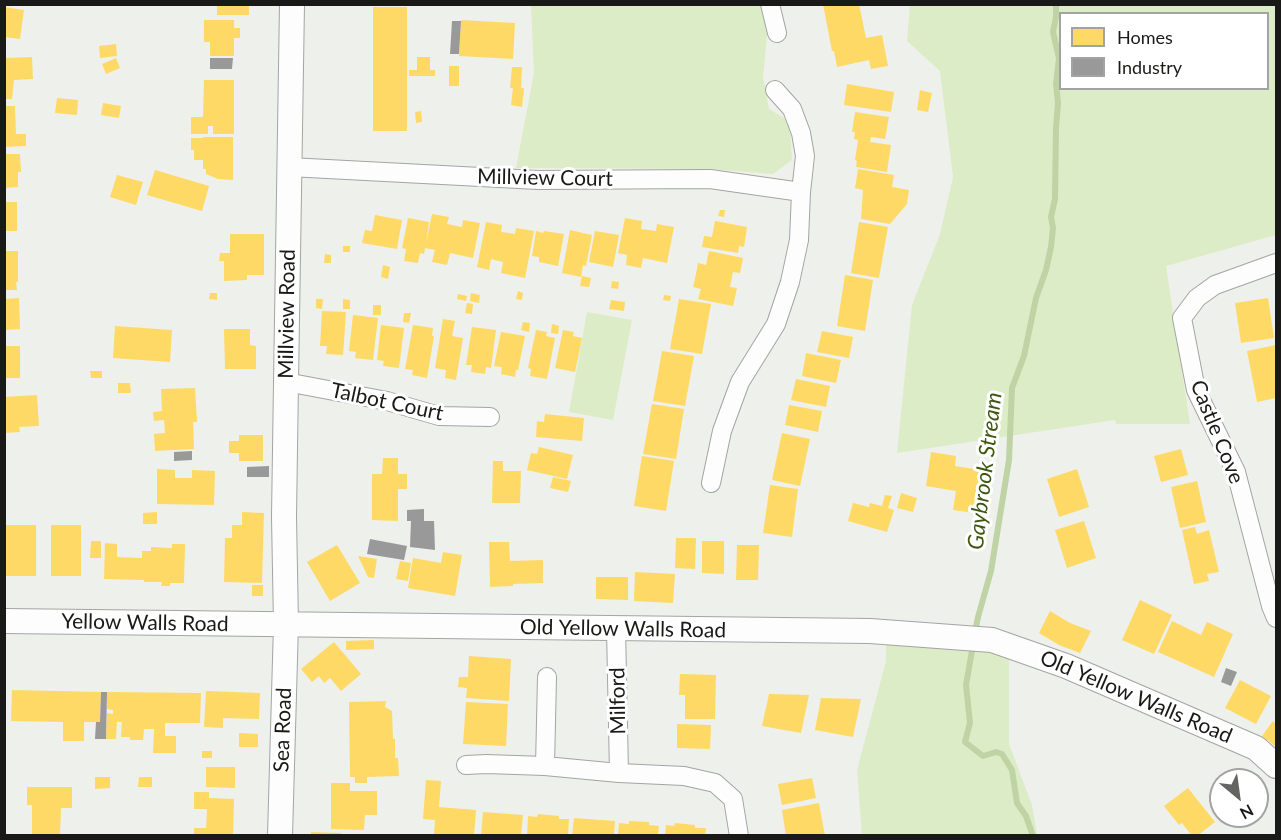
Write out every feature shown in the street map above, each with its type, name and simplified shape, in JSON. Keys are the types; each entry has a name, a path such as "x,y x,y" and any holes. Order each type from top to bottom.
{"street":[{"name":"Millview Road","path":"286,624 284,517 292,4"},
{"path":"770,4 777,33"},
{"path":"711,483 722,431 740,382 776,324 790,282 799,240 805,156 801,133 792,109 776,90"},
{"name":"Millview Court","path":"289,166 538,180 710,179 801,192"},
{"name":"Castle Cove","path":"1276,262 1215,285 1197,298 1182,318 1196,390 1236,472 1270,606 1276,618"},
{"name":"Talbot Court","path":"286,382 387,400 439,416 489,417"},
{"name":"Yellow Walls Road","path":"4,621 286,624"},
{"name":"Old Yellow Walls Road","path":"286,624 870,631 988,639 1066,666 1235,738 1257,748 1276,766"},
{"name":"Sea Road","path":"280,836 286,624"},
{"name":"Milford","path":"616,629 619,773"},
{"path":"545,766 548,677"},
{"path":"466,765 545,766 684,776 715,783 733,799 739,836"}],"green space":[{"path":"531,5 763,5 768,26 763,77 769,109 784,118 790,126 792,160 773,174 710,169 516,168 534,73"},
{"path":"910,5 1276,5 1276,235 1166,266 1190,424 1116,424 1115,420 897,453 912,305 940,234 953,177 940,71 907,41"},
{"path":"587,312 632,320 613,420 569,412"},
{"path":"886,631 1009,646 1009,744 1032,805 1037,835 862,835 857,770 886,661"}],"building: Homes":[{"path":"217,4 249,4 249,15 217,15"},
{"path":"823,4 859,4 866,38 882,35 888,66 871,69 869,60 837,67"},
{"path":"4,7 24,10 20,39 4,37"},
{"path":"373,7 407,7 407,131 373,131"},
{"path":"204,20 234,20 234,28 240,28 240,38 234,38 234,56 210,56 210,42 204,42"},
{"path":"461,20 515,23 513,59 459,56"},
{"path":"116,44 117,56 100,58 99,46"},
{"path":"32,57 33,79 14,80 12,99 4,99 4,58"},
{"path":"417,57 430,57 430,70 435,70 435,76 409,76 409,70 417,70"},
{"path":"116,58 120,68 106,74 102,64"},
{"path":"449,66 459,66 459,86 449,86"},
{"path":"512,67 522,67 521,88 524,88 522,107 511,105"},
{"path":"204,80 234,80 234,134 213,134 213,126 208,126 208,134 191,134 191,117 203,117"},
{"path":"847,84 894,92 891,112 844,105"},
{"path":"920,90 932,93 928,112 917,110"},
{"path":"57,98 78,100 77,115 55,113"},
{"path":"103,103 121,106 119,118 101,115"},
{"path":"4,106 15,106 16,134 26,134 26,146 4,147"},
{"path":"421,111 422,122 416,123 415,112"},
{"path":"855,112 889,117 885,139 871,137 870,142 891,145 887,172 856,167 858,140 854,139 855,132 852,132"},
{"path":"233,137 233,180 218,179 206,174 206,169 203,169 203,160 194,160 191,138"},
{"path":"4,154 20,154 21,172 18,172 18,187 4,188"},
{"path":"858,169 894,175 892,187 909,190 907,204 890,224 861,219 863,190 855,188"},
{"path":"155,170 209,186 202,211 147,195"},
{"path":"117,175 143,182 136,205 110,197"},
{"path":"4,202 17,202 17,231 4,231"},
{"path":"720,210 725,210 724,217 718,216"},
{"path":"432,214 449,217 447,224 462,227 463,220 480,223 473,258 450,253 447,265 432,262 435,250 425,248 424,254 420,253 418,263 404,261 406,249 402,248 408,218 429,222 426,244"},
{"path":"375,215 402,220 397,249 362,243 365,230 372,231"},
{"path":"625,218 642,221 641,229 656,231 657,224 674,227 667,263 643,258 641,268 626,265 627,255 618,253"},
{"path":"715,221 747,227 744,247 739,246 738,253 702,247 704,236 712,237"},
{"path":"486,222 502,225 501,232 515,234 516,228 534,231 525,278 501,273 503,262 491,259 489,270 477,267"},
{"path":"859,222 888,227 879,278 851,273"},
{"path":"570,230 592,235 586,266 583,265 581,277 562,273"},
{"path":"536,231 564,234 558,266 539,262 539,257 532,256"},
{"path":"595,231 619,235 613,267 589,262"},
{"path":"230,234 264,234 264,275 247,275 247,280 224,281 224,261 219,261 220,253 230,253"},
{"path":"343,246 350,246 350,252 343,252"},
{"path":"5,251 18,251 17,290 5,290"},
{"path":"709,251 743,258 740,273 733,272 730,287 737,288 733,306 698,299 701,289 693,287 698,263 706,265"},
{"path":"325,254 331,255 331,263 324,263"},
{"path":"383,265 390,267 388,279 381,277"},
{"path":"845,275 873,280 865,331 837,326"},
{"path":"582,276 591,278 589,287 580,286"},
{"path":"612,281 619,282 618,289 611,288"},
{"path":"518,291 523,293 522,300 516,299"},
{"path":"210,293 217,293 217,300 209,299"},
{"path":"471,293 480,295 479,303 470,301"},
{"path":"458,294 467,296 466,301 457,299"},
{"path":"664,295 671,296 670,301 663,300"},
{"path":"19,298 20,329 4,330 4,299"},
{"path":"1268,298 1274,338 1241,343 1235,303"},
{"path":"316,299 323,299 322,309 316,308"},
{"path":"343,299 350,300 350,309 343,309"},
{"path":"679,299 711,304 702,354 670,349"},
{"path":"611,300 625,302 624,311 609,309"},
{"path":"467,303 473,304 472,314 465,313"},
{"path":"373,305 381,305 381,315 373,315"},
{"path":"322,311 346,312 343,355 326,354 327,346 320,346"},
{"path":"404,313 411,313 409,323 403,322"},
{"path":"353,315 378,318 373,360 355,358 356,352 349,351"},
{"path":"443,319 455,321 452,336 463,338 456,380 445,378 446,370 435,368"},
{"path":"523,322 530,323 529,332 521,330"},
{"path":"552,324 559,326 558,334 551,333"},
{"path":"381,325 404,328 399,368 383,366 384,361 377,360"},
{"path":"413,325 433,328 432,336 434,336 427,378 412,375 413,370 405,369"},
{"path":"115,326 172,330 170,362 113,358"},
{"path":"472,327 496,330 491,368 486,367 485,374 471,372 472,365 466,365"},
{"path":"224,329 250,329 250,345 256,346 256,369 225,369"},
{"path":"536,330 547,332 546,336 555,338 547,379 530,376 531,369 528,368"},
{"path":"563,330 574,332 573,336 582,338 575,372 555,368"},
{"path":"822,331 853,337 849,358 817,352"},
{"path":"501,332 525,336 515,377 501,374 502,367 494,366"},
{"path":"1276,345 1276,398 1257,402 1247,351"},
{"path":"4,346 20,346 20,378 4,378"},
{"path":"662,351 694,356 685,406 653,401"},
{"path":"806,353 841,360 836,383 802,376"},
{"path":"90,371 102,371 102,378 91,378"},
{"path":"796,379 830,386 826,407 791,400"},
{"path":"118,383 130,383 131,393 118,393"},
{"path":"195,388 197,422 193,422 194,449 155,451 154,434 165,433 164,420 154,421 153,412 162,411 161,389"},
{"path":"37,395 39,426 19,427 20,432 4,433 4,397"},
{"path":"652,404 684,409 676,459 643,454"},
{"path":"789,405 822,411 818,432 785,425"},
{"path":"545,414 584,418 582,441 536,437 537,421 544,422"},
{"path":"782,433 810,439 800,486 772,480"},
{"path":"239,435 263,435 263,461 239,461 239,453 229,453 229,441 239,441"},
{"path":"539,447 573,455 567,479 527,470 531,453 537,454"},
{"path":"1181,449 1188,475 1161,482 1154,456"},
{"path":"931,452 956,456 955,466 981,470 974,513 953,510 956,491 926,486"},
{"path":"642,456 674,461 666,511 634,506"},
{"path":"383,458 398,458 398,474 407,474 407,489 398,489 398,521 372,520 372,474 382,474"},
{"path":"493,461 503,461 503,471 521,471 520,503 492,503"},
{"path":"157,469 175,470 175,478 192,478 192,470 215,471 214,505 157,504"},
{"path":"1077,469 1089,507 1059,517 1047,479"},
{"path":"553,477 571,481 568,492 550,488"},
{"path":"1197,481 1206,522 1180,528 1171,487"},
{"path":"770,485 798,489 792,537 763,533"},
{"path":"901,493 917,498 913,512 897,508"},
{"path":"885,495 892,496 888,508 894,510 887,532 848,521 853,503 869,507 870,503 882,506"},
{"path":"157,512 157,524 143,524 143,513"},
{"path":"242,512 264,513 262,583 224,582 225,538 232,538 232,525 242,525"},
{"path":"1084,521 1096,558 1067,568 1055,530"},
{"path":"4,525 36,525 36,576 4,576"},
{"path":"51,525 81,525 81,576 51,576"},
{"path":"1195,527 1197,534 1209,530 1219,572 1207,574 1209,581 1194,584 1182,530"},
{"path":"676,538 696,538 695,569 675,568"},
{"path":"91,541 101,541 101,558 90,558"},
{"path":"702,541 724,541 724,574 702,573"},
{"path":"489,542 509,542 510,561 543,560 543,583 490,587"},
{"path":"105,543 117,544 117,557 142,558 142,551 151,551 151,547 172,548 172,544 185,544 184,583 170,583 170,586 161,586 162,582 104,579"},
{"path":"337,545 360,583 330,601 307,562"},
{"path":"737,545 759,545 758,580 736,580"},
{"path":"443,552 462,555 455,596 408,588 413,558 441,563"},
{"path":"358,556 377,559 374,578 368,577"},
{"path":"400,561 411,563 408,581 396,579"},
{"path":"635,572 675,574 673,603 634,601"},
{"path":"596,577 628,577 628,600 596,599"},
{"path":"252,585 263,585 263,596 252,596"},
{"path":"1140,600 1172,615 1154,654 1122,640"},
{"path":"1050,611 1070,623 1091,631 1080,653 1059,645 1039,633"},
{"path":"1172,621 1201,635 1207,622 1233,634 1214,677 1158,652"},
{"path":"374,640 374,649 346,650 346,641"},
{"path":"334,642 361,674 341,691 330,678 324,683 319,676 312,682 301,669"},
{"path":"469,656 511,659 509,701 466,698 467,688 458,687 459,677 468,677"},
{"path":"680,674 716,675 715,719 685,719 685,695 679,695"},
{"path":"1240,680 1271,696 1256,724 1225,708"},
{"path":"12,690 101,692 100,722 84,722 84,741 63,741 63,722 11,721"},
{"path":"206,691 260,693 259,719 223,718 223,728 204,727"},
{"path":"107,692 201,693 200,723 165,723 165,736 176,736 176,753 153,753 154,729 144,729 143,740 121,737 122,722 117,722 116,739 106,739 107,713 113,714 113,710 107,709"},
{"path":"769,694 809,695 801,733 762,726"},
{"path":"821,698 861,699 853,737 815,730"},
{"path":"386,701 385,707 392,711 395,758 398,758 399,776 367,777 367,783 355,783 355,777 350,777 349,702"},
{"path":"466,702 508,704 506,746 463,744"},
{"path":"1273,721 1276,724 1276,747 1262,736"},
{"path":"677,724 711,725 710,749 677,748"},
{"path":"239,733 258,734 258,747 239,747"},
{"path":"202,751 212,751 212,758 202,758"},
{"path":"206,767 235,767 235,788 206,787"},
{"path":"95,777 110,777 110,788 95,789"},
{"path":"139,777 152,777 152,787 138,787"},
{"path":"812,778 816,798 782,805 778,784"},
{"path":"426,780 441,781 439,807 476,810 474,836 434,836 435,820 423,819"},
{"path":"331,783 350,783 350,791 377,791 377,815 365,815 364,830 331,829"},
{"path":"27,787 72,787 72,808 61,808 60,836 32,836 32,805 27,805"},
{"path":"1188,788 1209,814 1209,827 1197,836 1192,836 1182,823 1179,825 1164,806"},
{"path":"194,792 209,792 209,798 234,799 233,836 194,836 194,828 206,828 207,809 194,809"},
{"path":"819,803 825,836 786,836 782,810"},
{"path":"483,812 523,815 521,836 481,836"},
{"path":"538,814 569,819 568,836 527,836 528,816 537,817"},
{"path":"574,818 615,821 614,836 572,836"},
{"path":"629,821 649,822 649,825 659,826 658,836 618,836 619,823 629,824"},
{"path":"675,823 706,828 705,836 665,836 666,825 674,826"},
{"path":"311,832 341,833 341,836 311,836"}],"building: Industry":[{"path":"452,21 461,21 459,54 450,54"},
{"path":"210,58 233,58 232,69 210,69"},
{"path":"192,451 192,460 174,461 174,452"},
{"path":"269,466 269,477 247,477 247,467"},
{"path":"424,509 424,521 434,521 435,550 410,547 411,521 407,521 407,510"},
{"path":"370,539 407,546 404,560 367,554"},
{"path":"1226,668 1237,672 1231,686 1221,682"},
{"path":"101,692 107,692 106,739 95,739 96,722 100,722"}],"waterway":[{"name":"Gaybrook Stream","path":"975,632 991,571 1009,460 1012,388 1024,356 1036,298 1051,247 1053,228 1051,217 1055,199 1058,103 1056,84 1059,58 1053,32 1056,4"},
{"name":"Gaybrook Stream","path":"973,645 966,685 970,723 965,742 983,756 996,752 1002,754 1012,770 1017,803 1026,816 1033,836"}]}
